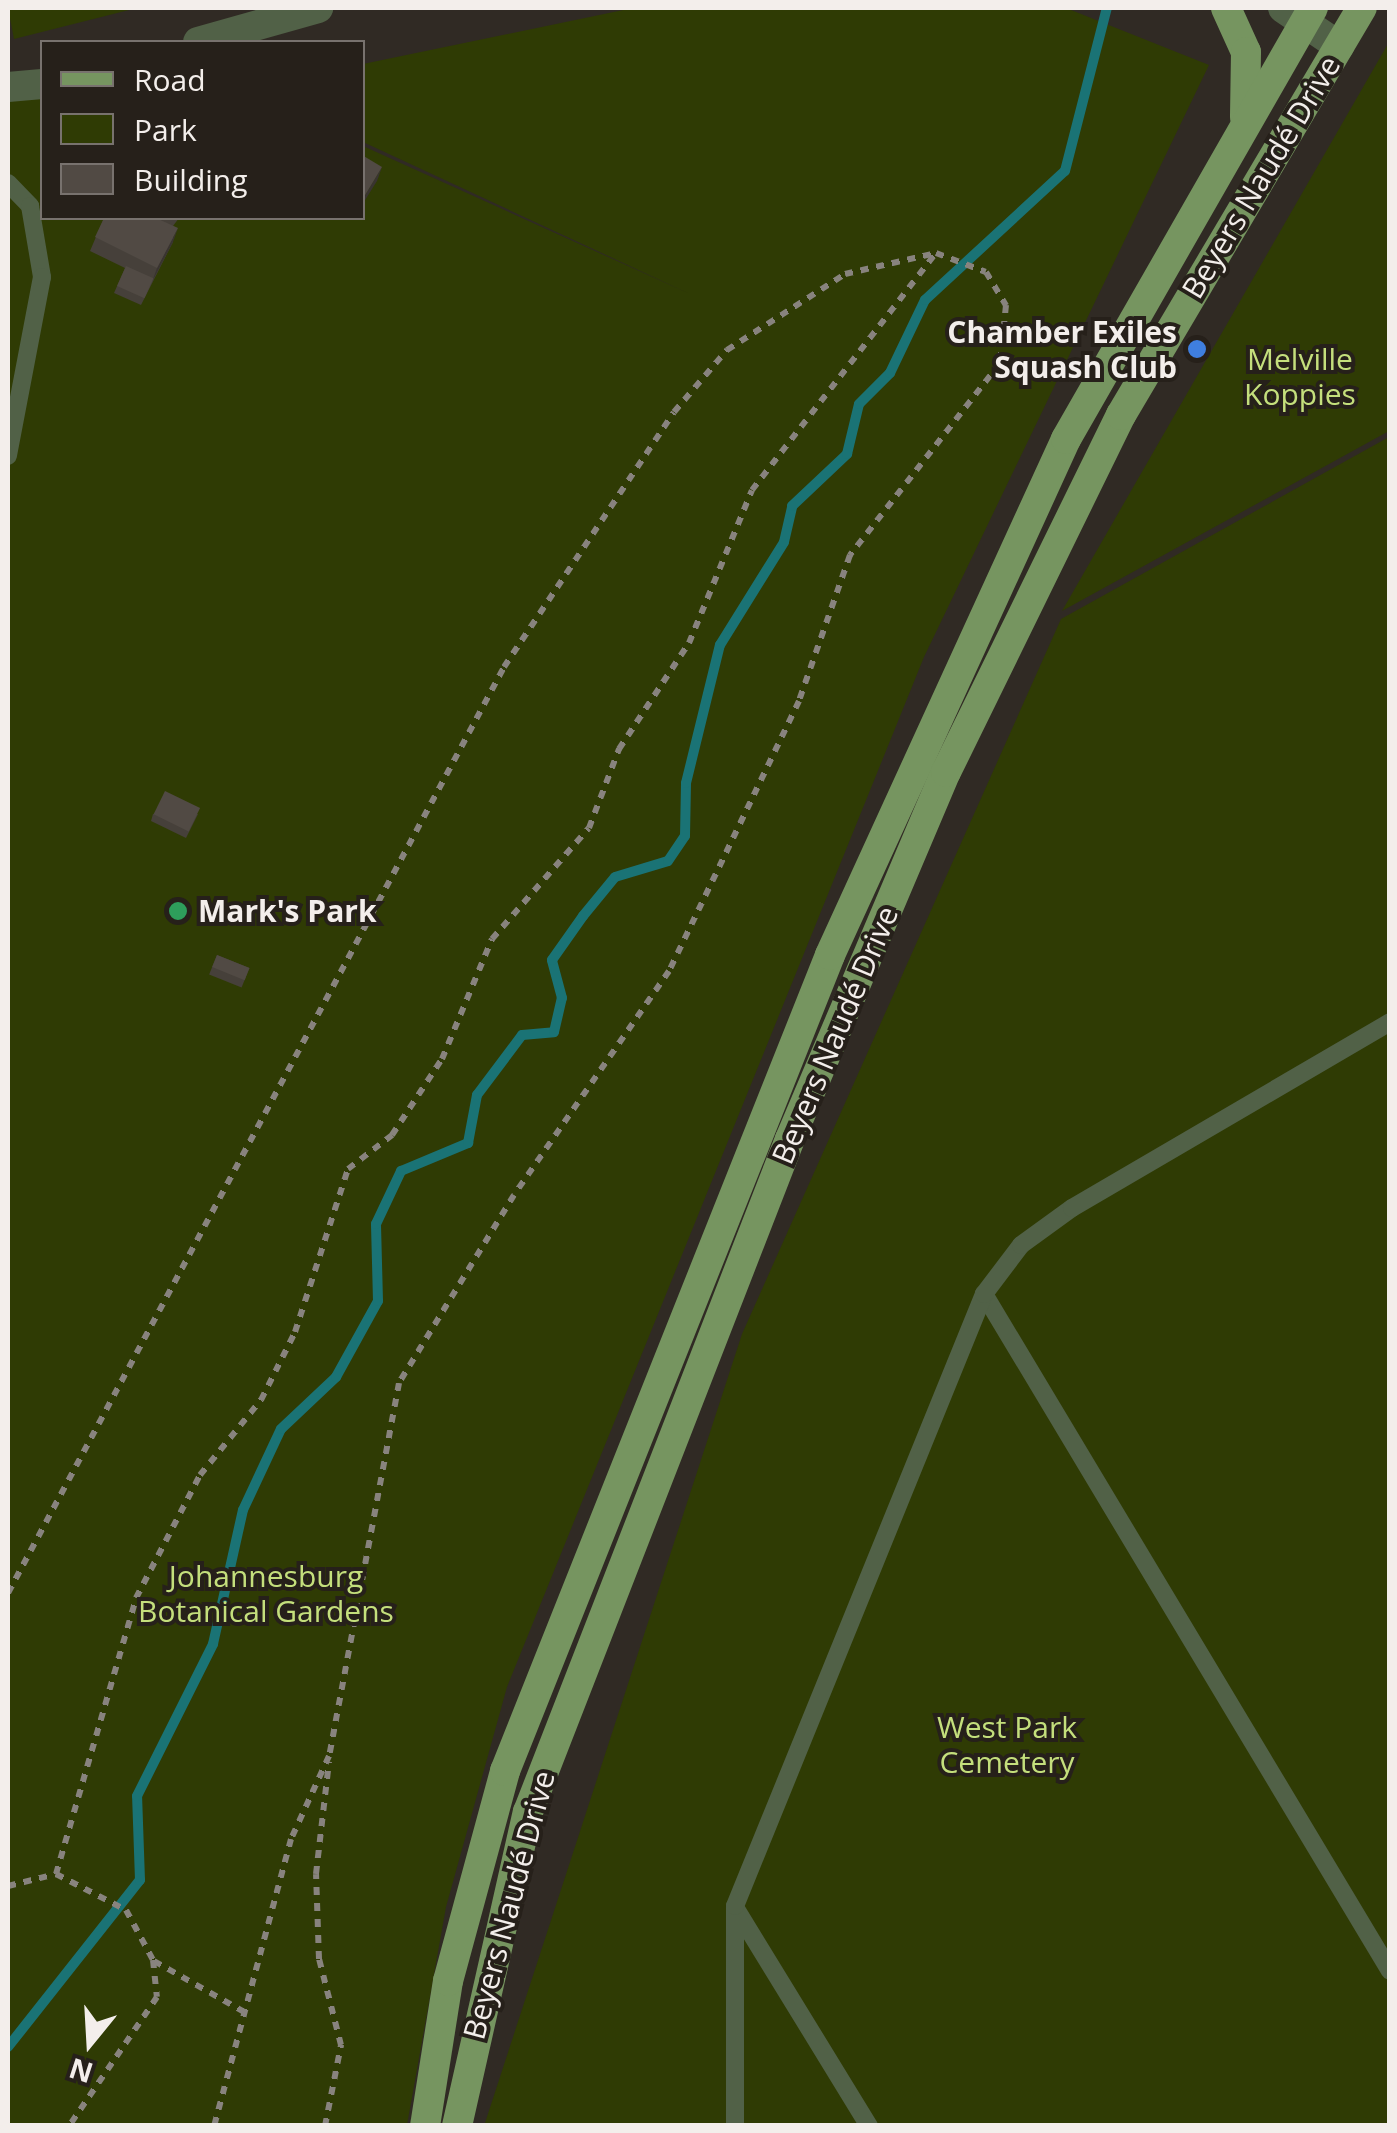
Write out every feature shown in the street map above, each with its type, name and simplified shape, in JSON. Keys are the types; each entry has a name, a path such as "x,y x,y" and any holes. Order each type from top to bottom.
{"main road":[{"path":"1226,8 1249,68 1244,125"},
{"name":"Beyers Naudé Drive","path":"457,2126 528,1812 826,1054 1036,576 1362,8"},
{"name":"Beyers Naudé Drive","path":"425,2126 448,1981 506,1771 714,1239 1015,542 1244,125 1299,13"}],"street":[{"path":"205,40 318,8"},
{"path":"1299,13 1339,46"},
{"path":"8,87 40,84"}],"lane":[{"path":"8,183 30,206 42,276 8,456"},
{"path":"735,2126 735,1906 984,1294 1021,1245 1072,1208 1390,1022"},
{"path":"984,1294 1390,1971"},
{"path":"735,1906 870,2126"}],"path":[{"path":"56,1874 136,1598 200,1475 278,1366 348,1169 392,1135 442,1059 492,939 589,828 619,749 689,643 752,490 936,253"},
{"path":"8,1593 504,667 674,412 727,350 778,313 844,274 936,253 986,272 1006,306 1000,363 850,555 799,702 669,971 514,1195 399,1383 329,1756 316,1874 319,1959 341,2045 325,2126"},
{"path":"214,2126 291,1840 329,1756"},
{"path":"8,1886 56,1874 126,1910 154,1960 244,2012"},
{"path":"69,2126 150,2010 154,1960"}],"green space":[{"path":"8,8 137,8 14,39"},
{"name":"Johannesburg Botanical Gardens","path":"633,8 1066,8 1209,65 924,657 507,1687 446,1907 407,2125 8,2125 8,87 40,89 40,220 365,220 365,147 690,294 365,143 365,64"},
{"name":"Melville Koppies","path":"1389,42 1389,431 1062,611"},
{"name":"West Park Cemetery","path":"1389,437 1389,2125 484,2126 742,1334 1061,619"}],"building":[{"path":"365,157 382,167 365,195"},
{"path":"103,220 160,220 178,228 157,268 95,237"},
{"path":"126,266 153,278 144,298 117,286"},
{"path":"165,791 200,808 189,831 154,814"},
{"path":"217,955 249,968 245,980 212,967"}],"waterway":[{"path":"8,2047 140,1880 137,1796 213,1644 243,1510 281,1429 336,1377 378,1301 376,1224 401,1171 468,1143 477,1095 522,1035 554,1032 562,998 552,960 583,916 615,877 668,861 685,836 686,783 720,645 784,542 792,506 847,454 859,404 890,373 925,300 1065,171 1107,8"}],"place":[{"name":"Chamber Exiles Squash Club","path":"1197,349"},
{"name":"Mark's Park","path":"178,911"}]}
